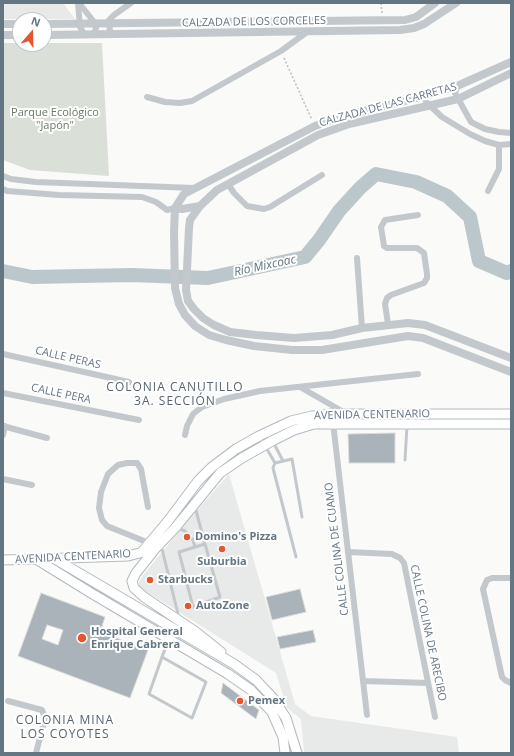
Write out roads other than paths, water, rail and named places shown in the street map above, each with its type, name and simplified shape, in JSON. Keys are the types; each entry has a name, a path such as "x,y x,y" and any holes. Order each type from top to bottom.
{"main road":[{"name":"AVENIDA CENTENARIO","path":"3,560 128,556 142,552 155,545 175,528 220,473 242,458 269,442 294,430 347,414 511,414"},
{"name":"AVENIDA CENTENARIO","path":"155,545 164,526 198,481 212,467 236,449 290,421 312,416 358,424 511,424"},
{"path":"155,545 132,581 134,588 144,597 216,647 234,664 261,685 276,710 283,737 285,753"},
{"path":"36,559 244,684 258,697 286,718 296,753"},
{"path":"56,559 234,664"}],"street":[{"path":"78,3 95,23 96,28 94,34"},
{"path":"78,3 80,29 84,34"},
{"path":"111,34 109,22 114,15 131,3"},
{"name":"CALZADA DE LOS CORCELES","path":"52,24 405,20 416,17 435,3"},
{"name":"CALZADA DE LOS CORCELES","path":"52,35 307,32 408,29 424,24 456,3"},
{"path":"121,23 125,28 124,34"},
{"path":"147,97 165,102 180,103 192,100 281,51 307,32"},
{"name":"CALZADA DE LAS CARRETAS","path":"3,176 11,179 36,182 195,188 315,126 346,114 374,109 457,86 511,62"},
{"name":"CALZADA DE LAS CARRETAS","path":"362,328 332,335 294,338 256,336 230,332 214,325 203,318 188,301 186,290 190,220 200,206 217,190 318,135 349,124 458,99 511,73"},
{"path":"457,86 455,93 471,122 485,129 511,133"},
{"path":"423,96 426,102 442,117 470,134 485,141 499,145 511,144"},
{"path":"488,191 499,169 499,145"},
{"path":"228,184 246,206 264,209 270,207 322,175"},
{"path":"195,188 184,194 175,208 175,288 179,304 185,315 194,326 209,335 254,346 292,350 322,350 408,336 423,338 511,372"},
{"path":"3,189 7,191 35,194 144,198 156,202 167,210 200,206"},
{"path":"388,324 386,304 387,298 391,295 424,283 427,278 427,274 424,253 417,248 387,248 384,246 382,227 385,220 418,215"},
{"path":"356,258 362,328 408,322 425,325 511,358"},
{"path":"453,349 458,337"},
{"name":"CALLE PERAS","path":"3,354 129,382"},
{"path":"185,435 187,426 193,414 202,406 224,399 260,391 418,374"},
{"path":"300,387 347,414 358,424"},
{"name":"CALLE PERA","path":"3,393 139,420"},
{"name":"CALLE COLINA DE CUAMO","path":"333,419 366,715"},
{"path":"3,435 4,426 47,438"},
{"path":"148,507 141,469 137,463 118,465 108,474 101,492 99,508 102,520 107,526 155,545"},
{"path":"3,479 32,485"},
{"name":"CALLE COLINA DE ARECIBO","path":"348,552 392,554 400,558 404,563 436,717"},
{"path":"511,578 492,578 487,580 483,589 502,677 511,683"},
{"path":"363,682 428,682"},
{"path":"8,701 42,710 45,718 36,753"}],"lane":[{"path":"405,460 407,414"},
{"path":"264,434 283,461"},
{"path":"264,434 269,442 275,463 273,468 296,557"},
{"path":"275,463 292,460 302,517"},
{"path":"194,504 220,597 193,607 179,552 205,544"},
{"path":"175,528 184,531 193,540 195,547"},
{"path":"155,545 180,621"},
{"path":"162,657 206,682 192,718 149,694 162,657 173,628"}],"waterway":[{"name":"Río Mixcoac","path":"3,271 32,277 132,275 208,278 305,257 339,211 360,188 376,174 416,182 447,196 470,217 479,261 507,273 511,271"}],"place":[{"name":"Domino's Pizza","path":"187,537"},
{"name":"Suburbia","path":"222,549"},
{"name":"Starbucks","path":"150,580"},
{"name":"AutoZone","path":"188,606"},
{"name":"Hospital General Enrique Cabrera","path":"82,638"},
{"name":"Pemex","path":"240,701"}],"district":[{"name":"COLONIA CANUTILLO 3A. SECCIÓN","path":"175,395"},
{"name":"COLONIA MINA LOS COYOTES","path":"65,728"}],"park label":[{"name":"Parque Ecológico \"Japón\"","path":"55,119"}]}
